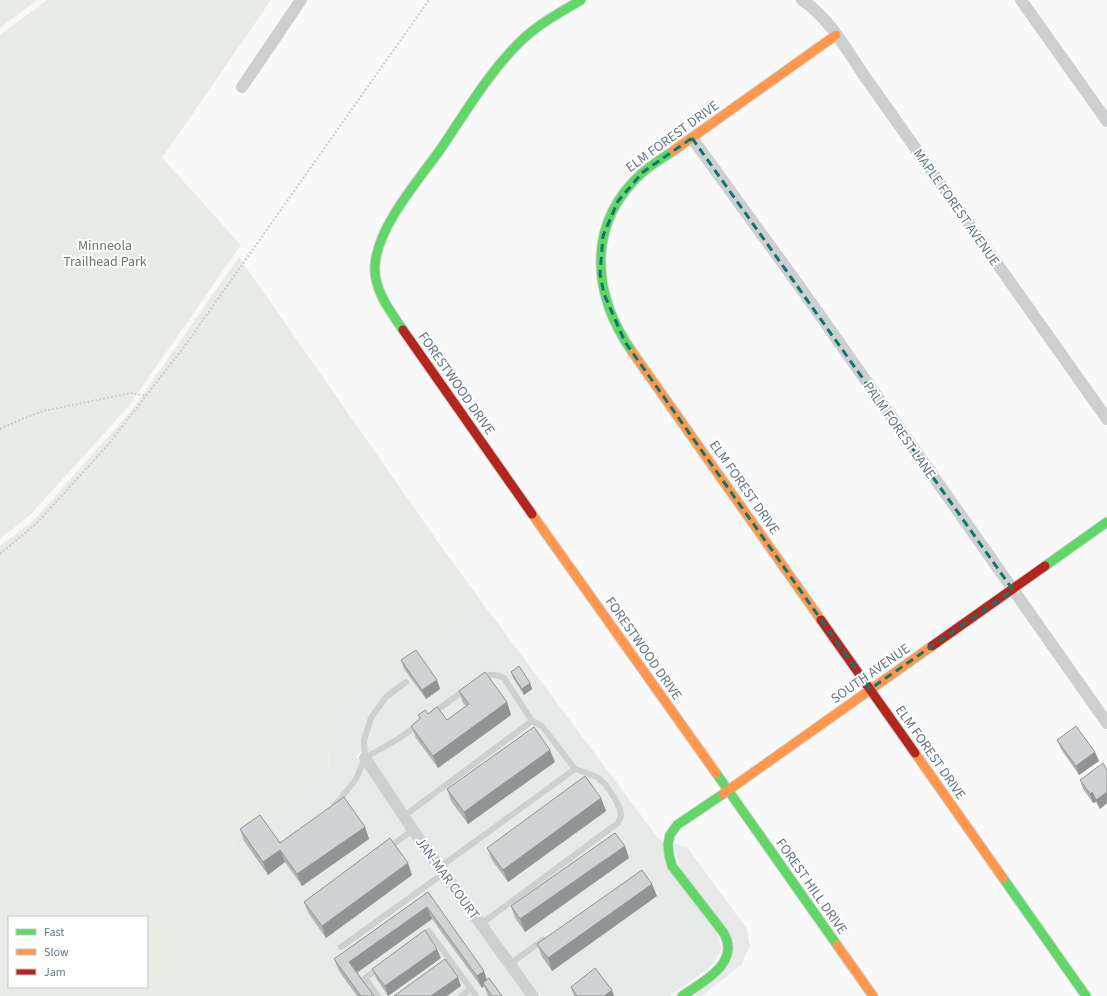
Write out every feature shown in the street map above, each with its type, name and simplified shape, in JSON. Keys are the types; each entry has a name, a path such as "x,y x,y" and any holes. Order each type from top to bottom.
{"street":[{"path":"242,87 301,0"},
{"name":"FORESTWOOD DRIVE","path":"582,0 559,12 528,35 513,50 482,89 388,226 377,250 374,265 375,277 388,307 411,342 728,792"},
{"name":"MAPLE FOREST AVENUE","path":"802,0 822,16 836,35 1107,419"},
{"path":"1021,0 1106,119"},
{"name":"ELM FOREST DRIVE","path":"836,35 643,172 630,184 609,217 603,236 600,274 604,294 611,315 625,342 1086,996"},
{"name":"PALM FOREST LANE","path":"692,138 805,294 1107,724"},
{"name":"SOUTH AVENUE","path":"682,996 721,966 727,957 728,941 723,932 672,866 668,857 668,840 671,832 677,825 728,792 870,689 1013,590 1107,522"},
{"name":"JAN-MAR COURT","path":"365,758 413,830 533,996"},
{"name":"FOREST HILL DRIVE","path":"728,792 873,996"}],"lane":[{"path":"430,716 481,678 490,674 498,675 504,678 532,721 542,726 575,769 597,776 605,784 620,809 621,816 618,823 481,924"},
{"path":"327,809 339,801 356,779 365,758 364,740 372,718 386,696 406,682"},
{"path":"365,758 398,739 424,720"},
{"path":"404,816 532,721"},
{"path":"341,947 575,769"},
{"path":"383,852 413,830"},
{"path":"416,940 429,931 476,996"},
{"path":"510,964 549,936"},
{"path":"378,996 365,978 384,964"},
{"path":"461,996 471,989"}],"path":[{"path":"0,554 37,523 107,446 184,348 429,0"},
{"path":"0,429 43,411 131,393 146,396"}],"highlighted area":[{"path":"692,138 1013,590 870,689 625,342 604,294 600,274 603,236 618,201 643,172"}],"shaded area":[{"path":"481,601 658,838 661,839 718,935 722,949 712,966 670,996 541,996 418,826 366,749 356,756 526,996 345,996 233,843 330,775 328,772 329,749 337,735 337,719 341,707"},
{"path":"674,844 687,847 747,929 750,946 742,964 702,996 693,996 733,959 678,863"}],"green space":[{"path":"0,0 37,0 0,28"},
{"name":"Minneola Trailhead Park","path":"47,0 271,0 162,158 241,245 128,407 30,515 0,539 0,35"},
{"path":"239,257 440,545 481,601 341,707 337,719 337,735 329,749 328,772 330,775 233,843 345,996 0,996 0,546 34,520 132,410"}],"building":[{"path":"416,650 437,680 422,690 401,660"},
{"path":"519,666 530,683 522,689 511,672"},
{"path":"485,672 507,702 433,756 411,726 421,718 418,715 425,710 428,714 437,707 447,720 469,704 459,691"},
{"path":"1076,726 1095,752 1076,766 1057,740"},
{"path":"534,727 550,750 464,812 447,789"},
{"path":"1103,763 1107,770 1107,792 1096,800 1092,792 1090,794 1080,780"},
{"path":"585,776 601,798 503,870 487,848"},
{"path":"344,797 365,827 297,874 280,850 263,862 240,829 260,815 280,843"},
{"path":"615,833 625,846 520,919 511,906"},
{"path":"390,838 408,863 322,926 304,902"},
{"path":"642,870 652,884 548,958 537,944"},
{"path":"428,892 484,971 477,976 427,907 349,962 374,996 361,996 334,959"},
{"path":"425,930 437,949 385,986 372,969"},
{"path":"445,959 458,977 431,996 394,996"},
{"path":"595,968 612,990 604,996 577,996 571,987"},
{"path":"489,978 502,996 492,996 483,983"}],"traffic: fast":[{"path":"403,330 383,299 375,274 378,250 383,235 391,220 400,204 440,150 479,92 511,51 536,28 581,0"},
{"path":"633,353 619,331 609,308 603,284 601,260 604,237 611,214 624,192 643,172 673,151"},
{"path":"1045,566 1107,522"},
{"path":"716,773 837,945"},
{"path":"682,996 709,978 718,970 728,953 728,943 723,932 672,866 668,844 670,835 677,825 723,794"},
{"path":"1003,878 1086,996"}],"traffic: slow":[{"path":"673,151 836,35"},
{"path":"633,353 821,620"},
{"path":"532,514 716,773"},
{"path":"723,794 932,646"},
{"path":"915,753 1003,878"},
{"path":"837,945 873,996"}],"traffic: jam":[{"path":"403,330 532,514"},
{"path":"932,646 1045,566"},
{"path":"821,620 915,753"}]}
